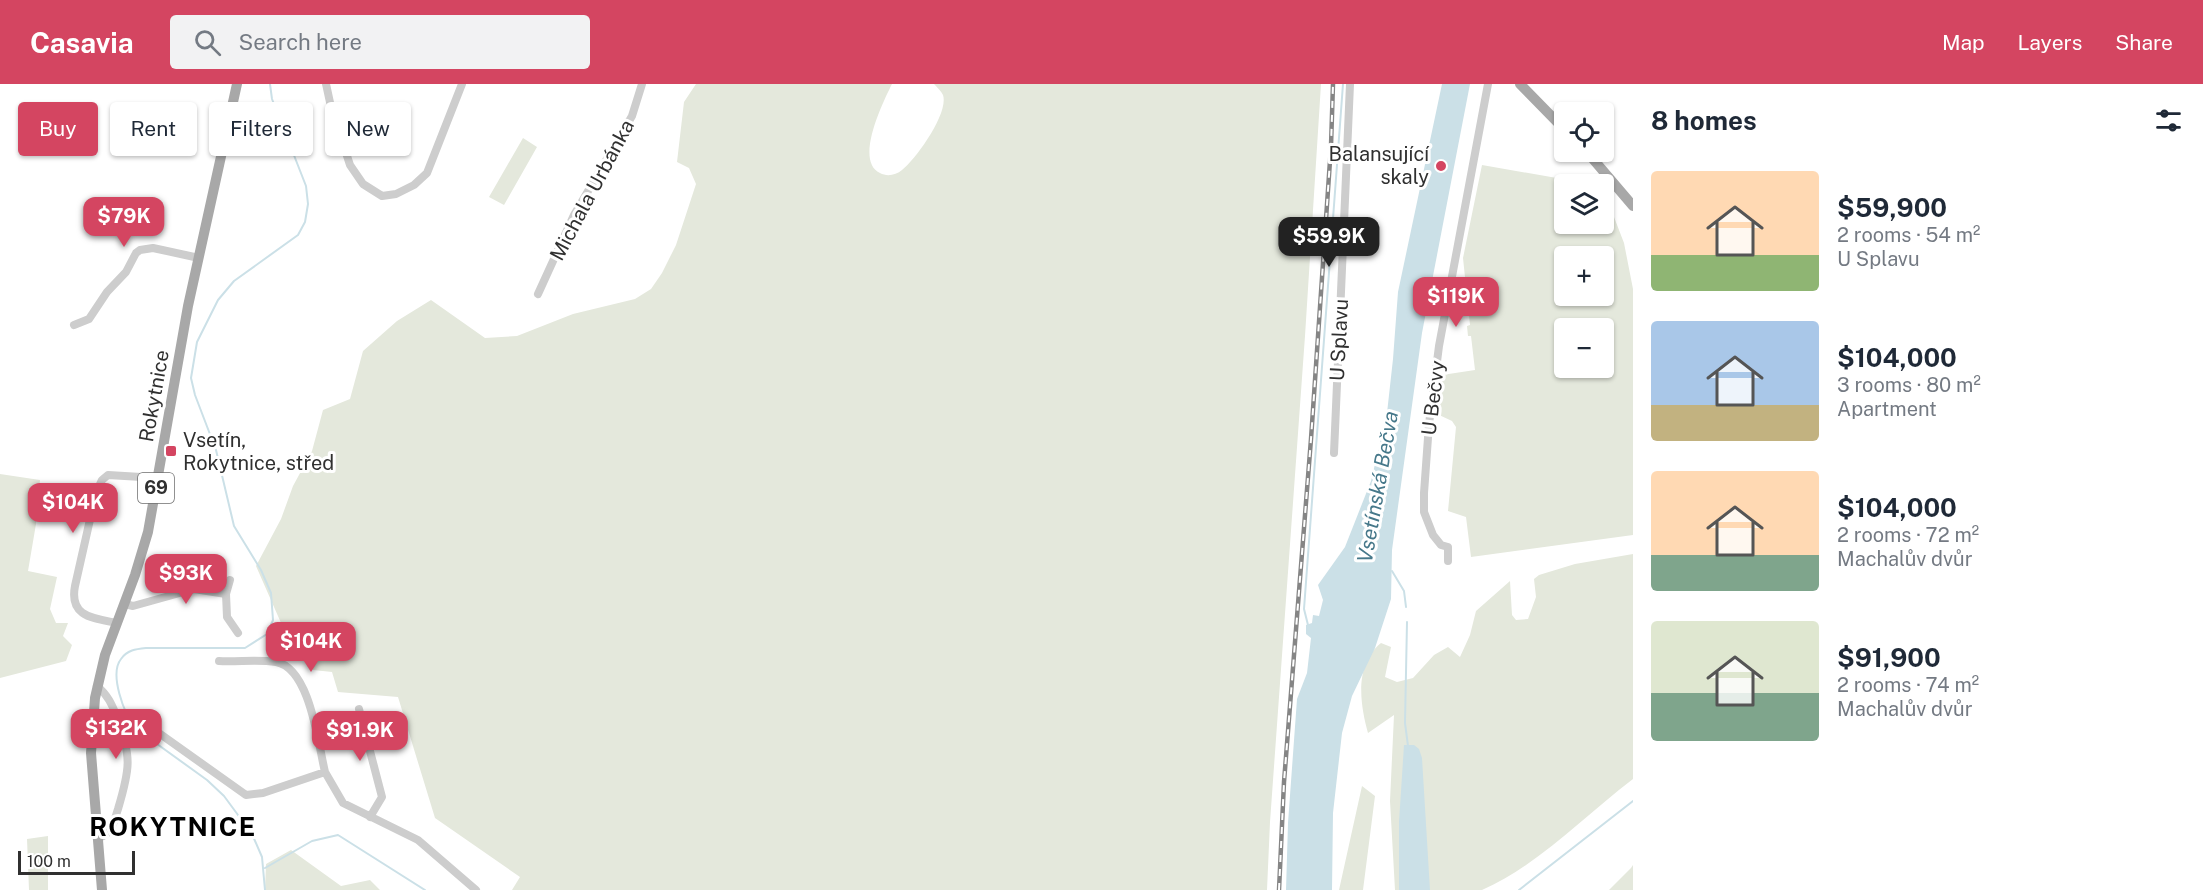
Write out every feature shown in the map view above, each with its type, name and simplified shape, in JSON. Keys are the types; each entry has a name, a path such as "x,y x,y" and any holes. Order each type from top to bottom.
{"main road":[{"name":"Rokytnice","path":"102,890 91,753 92,717 97,686 142,553 158,478 172,390 237,84"},
{"path":"1520,84 1554,119"},
{"path":"1596,162 1633,206"}],"street":[{"path":"326,84 350,165 363,184 382,196 405,190 427,173 462,84"},
{"name":"Michala Urbánka","path":"538,294 574,215 632,116 642,84"},
{"name":"U Splavu","path":"1334,453 1350,84"},
{"name":"U Bečvy","path":"1448,561 1448,547 1440,545 1432,535 1424,512 1429,424 1441,335 1488,84"},
{"path":"74,325 89,320 107,292 126,272 140,250 153,248 199,258"},
{"path":"117,623 85,615 74,601 75,586 96,493 102,480 108,475 158,478"},
{"path":"230,580 226,594 228,617 238,633"},
{"path":"125,604 134,606 194,590 226,594"},
{"path":"219,661 277,662 292,670 299,679 310,705 325,772 343,803 418,840 476,890"},
{"path":"97,686 109,697 127,731 129,758 126,782 112,826 106,834 98,838"},
{"path":"359,709 382,797 370,816"},
{"path":"127,731 142,727 156,731 246,795 263,793 325,772"}],"shaded area":[{"path":"696,84 892,84 877,117 870,144 873,166 880,173 888,175 900,172 908,164 923,146 936,124 944,103 943,95 934,84 1321,84 1267,890 512,890 520,877 435,818 398,697 338,692 332,672 313,670 305,642 285,632 256,566 281,519 293,486 312,451 323,410 350,399 363,351 397,321 431,300 485,338 517,336 573,314 635,299 651,289 676,245 696,184 689,168 677,162 684,102"},
{"path":"523,138 537,147 504,205 489,197"},
{"path":"1482,165 1554,178 1554,234 1614,234 1614,217 1624,243 1633,289 1633,535 1471,557 1466,517 1448,511 1456,427 1452,421 1437,414 1442,375 1475,370 1471,336 1468,336 1467,326 1470,325 1463,258"},
{"path":"0,474 40,480 28,571 57,577 50,609 56,623 68,623 63,636 72,645 66,661 0,678"},
{"path":"1633,554 1633,779 1561,839 1523,867 1482,890 1395,890 1390,801 1394,715 1368,733 1361,698 1361,685 1366,662 1372,652 1381,643 1391,647 1385,677 1397,682 1413,678 1434,655 1448,647 1460,657 1470,635 1476,611 1510,581 1512,615 1516,620 1528,619 1536,597 1534,579 1539,575 1575,564"},
{"path":"1362,786 1375,796 1363,890 1339,890"},
{"path":"48,836 48,890 29,890 27,839"},
{"path":"291,850 341,886 370,880 380,890 265,890 266,864"},
{"path":"1633,865 1633,890 1609,890 1631,868"}],"water":[{"name":"Vsetínská Bečva","path":"1442,84 1470,84 1422,333 1392,550 1391,599 1375,648 1352,696 1342,733 1333,813 1332,890 1286,890 1288,823 1297,699 1307,673 1311,638 1306,634 1306,625 1312,623 1313,615 1319,616 1323,600 1318,585 1345,547 1371,481 1387,413 1398,292"},
{"path":"1404,745 1414,745 1419,749 1422,758 1430,890 1399,890 1399,822"}],"waterway":[{"path":"135,727 126,713 117,684 118,666 126,654 146,648 245,648 267,634 273,620 271,593 261,570 234,526 216,450 191,378 197,342 218,300 234,281 298,235 305,222 308,204 306,186 272,99 270,84"},
{"path":"1308,625 1304,609 1343,84"},
{"path":"1392,571 1404,591 1406,607"},
{"path":"1407,622 1405,723 1408,746"},
{"path":"139,731 207,780 224,796 252,834 262,857 265,890"},
{"path":"1519,890 1633,801"},
{"path":"265,868 312,841 338,835 425,890"}],"railway":[{"path":"1279,890 1284,782 1311,439 1331,146 1333,84"}],"place":[{"name":"Balansující skaly","path":"1441,166"},
{"name":"Vsetín, Rokytnice, střed","path":"171,451"}],"district":[{"name":"ROKYTNICE","path":"173,827"}]}
